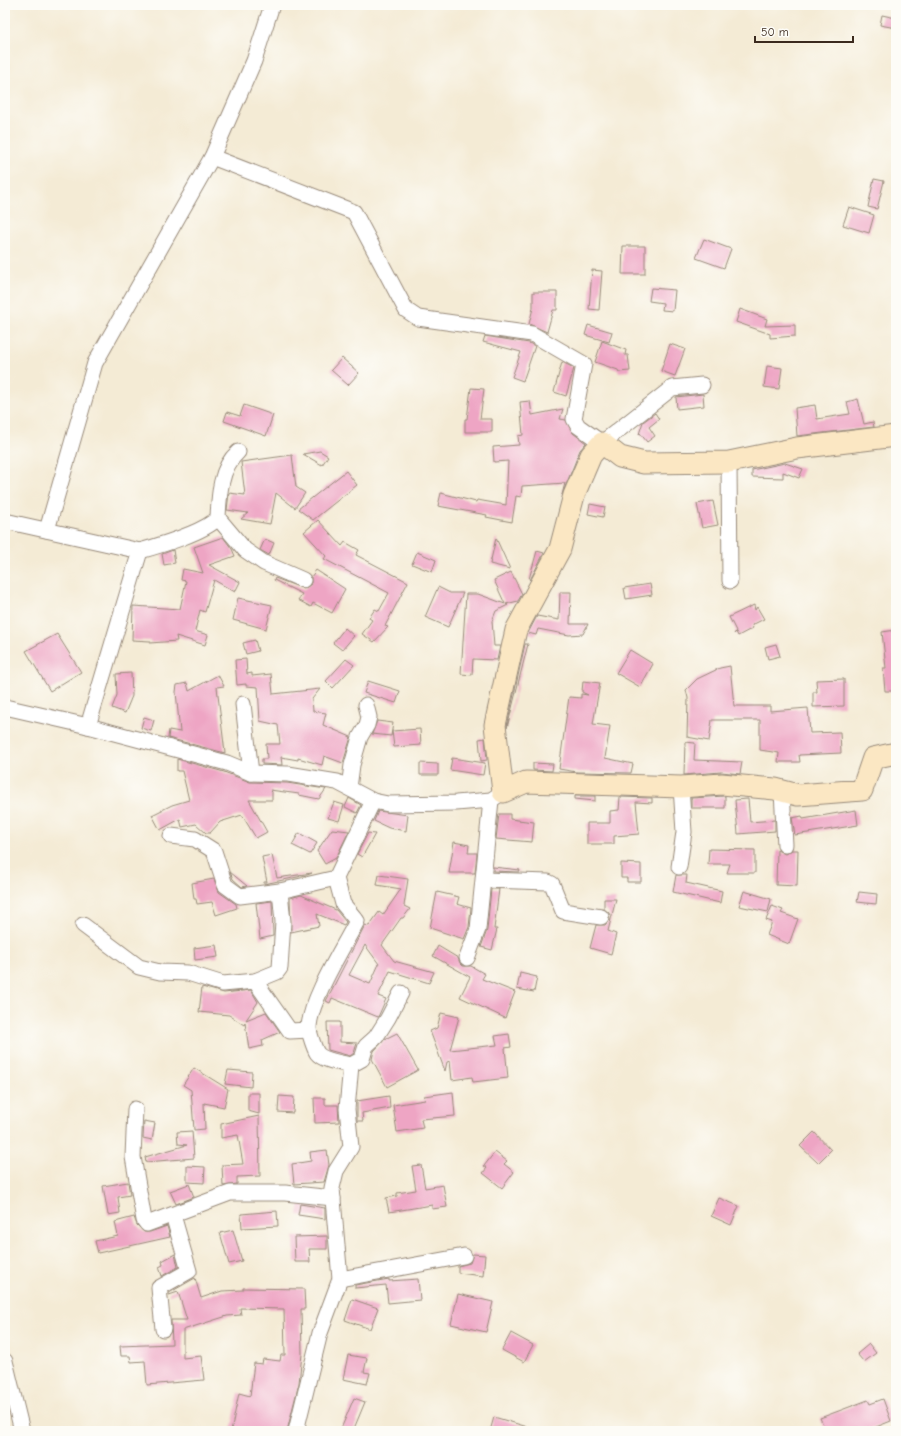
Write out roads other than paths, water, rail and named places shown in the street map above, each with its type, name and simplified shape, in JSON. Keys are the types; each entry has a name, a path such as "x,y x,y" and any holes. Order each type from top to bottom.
{"street":[{"path":"47,530 95,363 212,157 254,61 272,5"},
{"path":"212,157 354,212 361,222 406,310 418,318 532,334 584,364 574,419 578,426 620,457 644,463 729,462 797,448 896,436"},
{"path":"467,958 478,930 497,796 495,726 516,630 560,549 574,495 591,456 602,443 672,388 702,385"},
{"path":"238,452 231,458 225,470 218,500 218,518 245,550 264,563 303,580"},
{"path":"729,462 730,581"},
{"path":"5,522 140,551 210,525 218,518"},
{"path":"88,726 140,551"},
{"path":"243,704 251,773"},
{"path":"349,788 352,765 360,737 367,725 369,717 366,705"},
{"path":"5,707 88,726 227,763 251,773 288,774 337,782 374,801 388,804 428,804 497,796 526,782 681,786 722,784 798,794 862,790 873,758 896,753"},
{"path":"679,867 684,832 681,786"},
{"path":"782,792 785,845"},
{"path":"374,801 336,878 343,904 357,921 329,972 314,1006 309,1030 318,1053 322,1057 351,1065 362,1059 366,1046 376,1037 388,1018 400,993"},
{"path":"171,836 195,839 214,851 225,885 240,896 280,891 336,878"},
{"path":"484,880 548,882 552,884 563,911 601,917"},
{"path":"83,925 139,967 160,972 188,973 223,984 255,981 277,972 280,968 283,922 280,891"},
{"path":"255,981 290,1031 309,1030"},
{"path":"296,1431 320,1333 340,1279 332,1188 336,1171 351,1147 347,1109 351,1065"},
{"path":"135,1109 133,1157 144,1220 148,1224 152,1224 230,1192 285,1192 333,1198"},
{"path":"163,1329 159,1288 189,1271 173,1215"},
{"path":"340,1279 464,1256"},
{"path":"5,1361 22,1431"}]}
